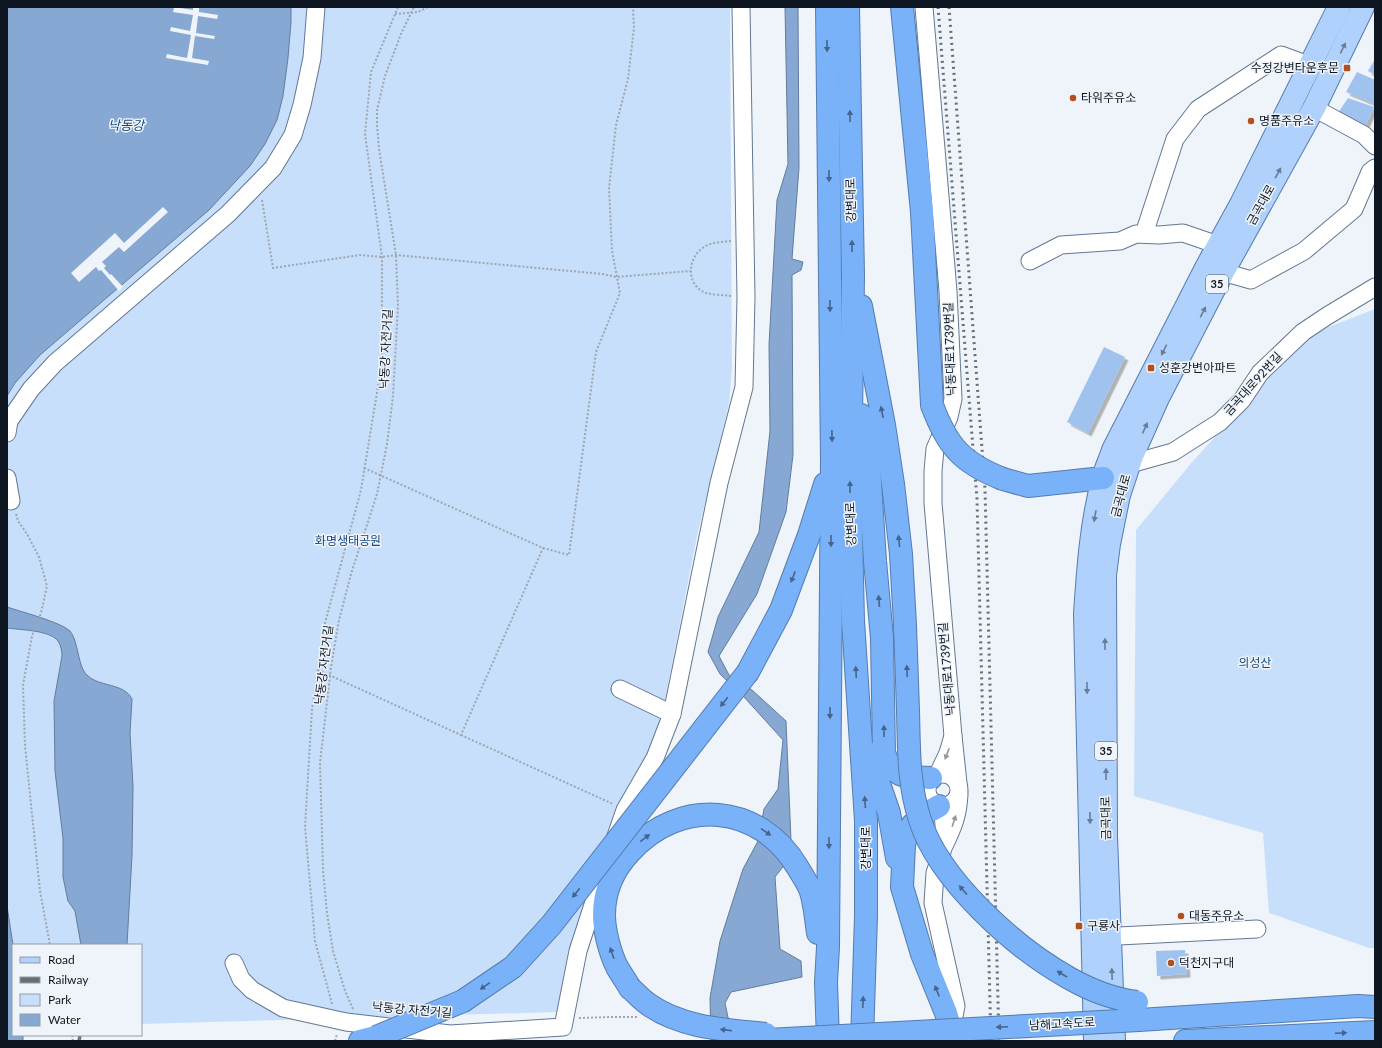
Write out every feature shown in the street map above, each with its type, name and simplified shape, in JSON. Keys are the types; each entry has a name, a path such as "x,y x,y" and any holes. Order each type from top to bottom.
{"highway":[{"name":"강변대로","path":"827,7 832,460 828,947 826,982 828,1041"},
{"name":"강변대로","path":"848,7 853,275 850,490 853,621 866,821 866,916 862,1041"},
{"path":"902,7 922,212 932,405 939,424 949,443 959,454 980,469 1003,479 1028,486 1103,478"},
{"path":"853,275 866,327 884,425 893,484 901,554 910,778 918,815 925,833 952,878 999,927 1043,962 1069,979 1110,996 1138,1011 1166,1005 1284,1000 1366,1006"},
{"path":"851,379 862,422 870,473 875,561 882,638 884,753 894,772 906,777 934,776"},
{"path":"360,1041 376,1037 463,1001 513,967 552,924 748,672 781,610 809,535 832,460"},
{"path":"858,699 876,774 889,813 902,887 922,954 954,1032"},
{"path":"902,887 904,845 907,833 913,824 928,812 940,806"},
{"path":"807,1038 704,1027 665,1015 648,1004 630,988 617,967 605,928 604,914 606,896 610,882 624,858 631,850 647,836 674,820 694,815 710,814 747,821 764,830 782,844 792,857 811,891 826,982"},
{"name":"남해고속도로","path":"749,1041 807,1038 1138,1011 1253,1013 1366,1006"},
{"path":"1185,1041 1375,1032"}],"main road":[{"name":"금곡대로","path":"1114,1041 1102,937 1085,614 1094,516 1103,478 1113,450 1295,99 1339,7"},
{"name":"금곡대로","path":"1095,1041 1102,937 1106,837 1105,575 1109,544 1119,495 1130,464 1158,398 1224,272 1314,108 1363,7"},
{"path":"1295,99 1301,105 1314,108"}],"street":[{"path":"7,433 9,421 31,389 55,363 228,214 272,168 293,135 302,105 312,58 316,7"},
{"path":"234,963 241,979 252,990 283,1008 335,1020 450,1034 563,1027 578,951 625,810 655,758 672,714 719,483 744,387 746,297 741,7"},
{"name":"낙동대로1739번길","path":"924,7 948,291 953,399 949,417 935,449 933,471 933,503 958,789 958,810 944,846"},
{"path":"1144,234 1175,139 1198,109 1280,55 1300,62"},
{"path":"1314,108 1364,135 1375,146"},
{"path":"1224,272 1251,280 1304,251 1354,209 1370,172 1375,168"},
{"path":"1030,261 1061,245 1120,241 1136,234 1159,235 1183,233 1218,245"},
{"name":"금곡대로92번길","path":"1103,478 1130,464 1173,452 1220,422 1242,400 1260,373 1303,332 1326,316 1375,287"},
{"path":"7,478 11,501"},
{"path":"620,690 672,714"},
{"path":"934,776 946,773 955,778 958,789 952,803 940,806 932,802 927,794 927,785 948,753 953,736"},
{"path":"940,806 944,824 944,846 935,873 933,903 956,1006 954,1032"},
{"path":"1102,937 1257,929"}],"path":[{"path":"335,1041 337,1036 335,1020 315,941 306,827 312,709 325,622 361,490 382,362 382,257 365,134 371,72 398,7"},
{"name":"낙동강 자전거길","path":"356,1012 352,1007 345,991 333,951 327,913 323,870 320,763 330,676 339,620 351,574 377,494 387,444 393,396 398,306 396,255 379,149 377,110 385,76 401,34 414,7"},
{"path":"395,14 418,12 428,7"},
{"path":"364,468 543,548 569,555 596,352 620,293 612,251 609,188 616,125 628,79 634,28 633,7"},
{"path":"253,188 262,197 274,268 360,255 382,257 396,255 603,274 616,277 690,271"},
{"path":"744,241 722,242 704,246 696,254 692,261 690,271 696,286 703,292 746,297"},
{"path":"11,501 18,521 27,534 39,557 47,586 41,613 32,636 23,685 26,746 40,891 50,944"},
{"path":"461,735 543,548"},
{"path":"318,670 625,810"},
{"path":"564,1018 641,1018"}],"green space":[{"name":"화명생태공원","path":"291,7 730,7 732,368 729,404 697,536 665,700 649,759 619,805 557,1012 142,1024 142,944 13,944 7,906 7,396 15,383 40,355 209,210 288,58"},
{"name":"의성산","path":"1375,309 1375,948 1369,948 1269,913 1263,833 1134,796 1136,530 1193,461 1308,335"}],"water":[{"name":"낙동강","path":"7,7 291,7 291,22 283,96 277,120 265,144 250,166 209,210 40,355 15,383 7,396"},
{"path":"785,7 798,7 799,168 792,259 803,262 801,270 792,275 793,455 786,512 757,594 719,656 729,675 752,690 786,721 791,841 786,863 775,877 780,949 801,961 802,977 731,992 725,1003 733,1041 711,1041 710,998 720,941 743,869 758,841 764,809 778,789 783,740 744,697 720,674 708,652 718,617 759,532 770,431 769,345 777,200 788,164"},
{"path":"7,607 58,624 70,631 72,634 81,666 85,673 99,682 123,690 132,699 130,733 133,786 132,855 127,944 81,944 75,911 68,901 63,877 63,838 55,771 54,701 62,656 60,644 54,637 42,633 7,628"},
{"path":"7,906 13,944 12,1036 23,1036 23,1041 7,1041"}],"pier":[{"path":"174,7 193,10 193,7 199,7 199,12 218,15 217,19 198,16 196,33 215,36 214,39 195,36 192,58 209,61 208,65 166,58 167,54 187,58 191,35 170,31 171,27 190,31 193,15 173,12"},
{"path":"163,207 168,212 124,252 119,247 102,262 106,266 104,268 123,287 119,291 101,270 99,271 96,267 79,282 71,273 115,233 124,243"}],"building":[{"path":"1375,59 1375,75 1368,71"},
{"path":"1357,72 1375,80 1375,104 1346,92"},
{"path":"1348,98 1374,107 1364,129 1336,116"},
{"path":"1104,347 1125,357 1088,433 1067,422"},
{"name":"덕천지구대","path":"1185,950 1187,974 1157,976 1156,951"}],"waterway":[{"path":"79,1041 80,1036"}],"railway":[{"path":"938,7 977,499 991,1041"},
{"path":"949,7 985,489 999,1041"}],"place":[{"name":"수정강변타운후문","path":"1347,68"},
{"name":"타워주유소","path":"1073,98"},
{"name":"명품주유소","path":"1251,121"},
{"name":"성훈강변아파트","path":"1151,368"},
{"name":"대동주유소","path":"1181,916"},
{"name":"구룡사","path":"1079,926"},
{"name":"덕천지구대","path":"1171,963"}]}
